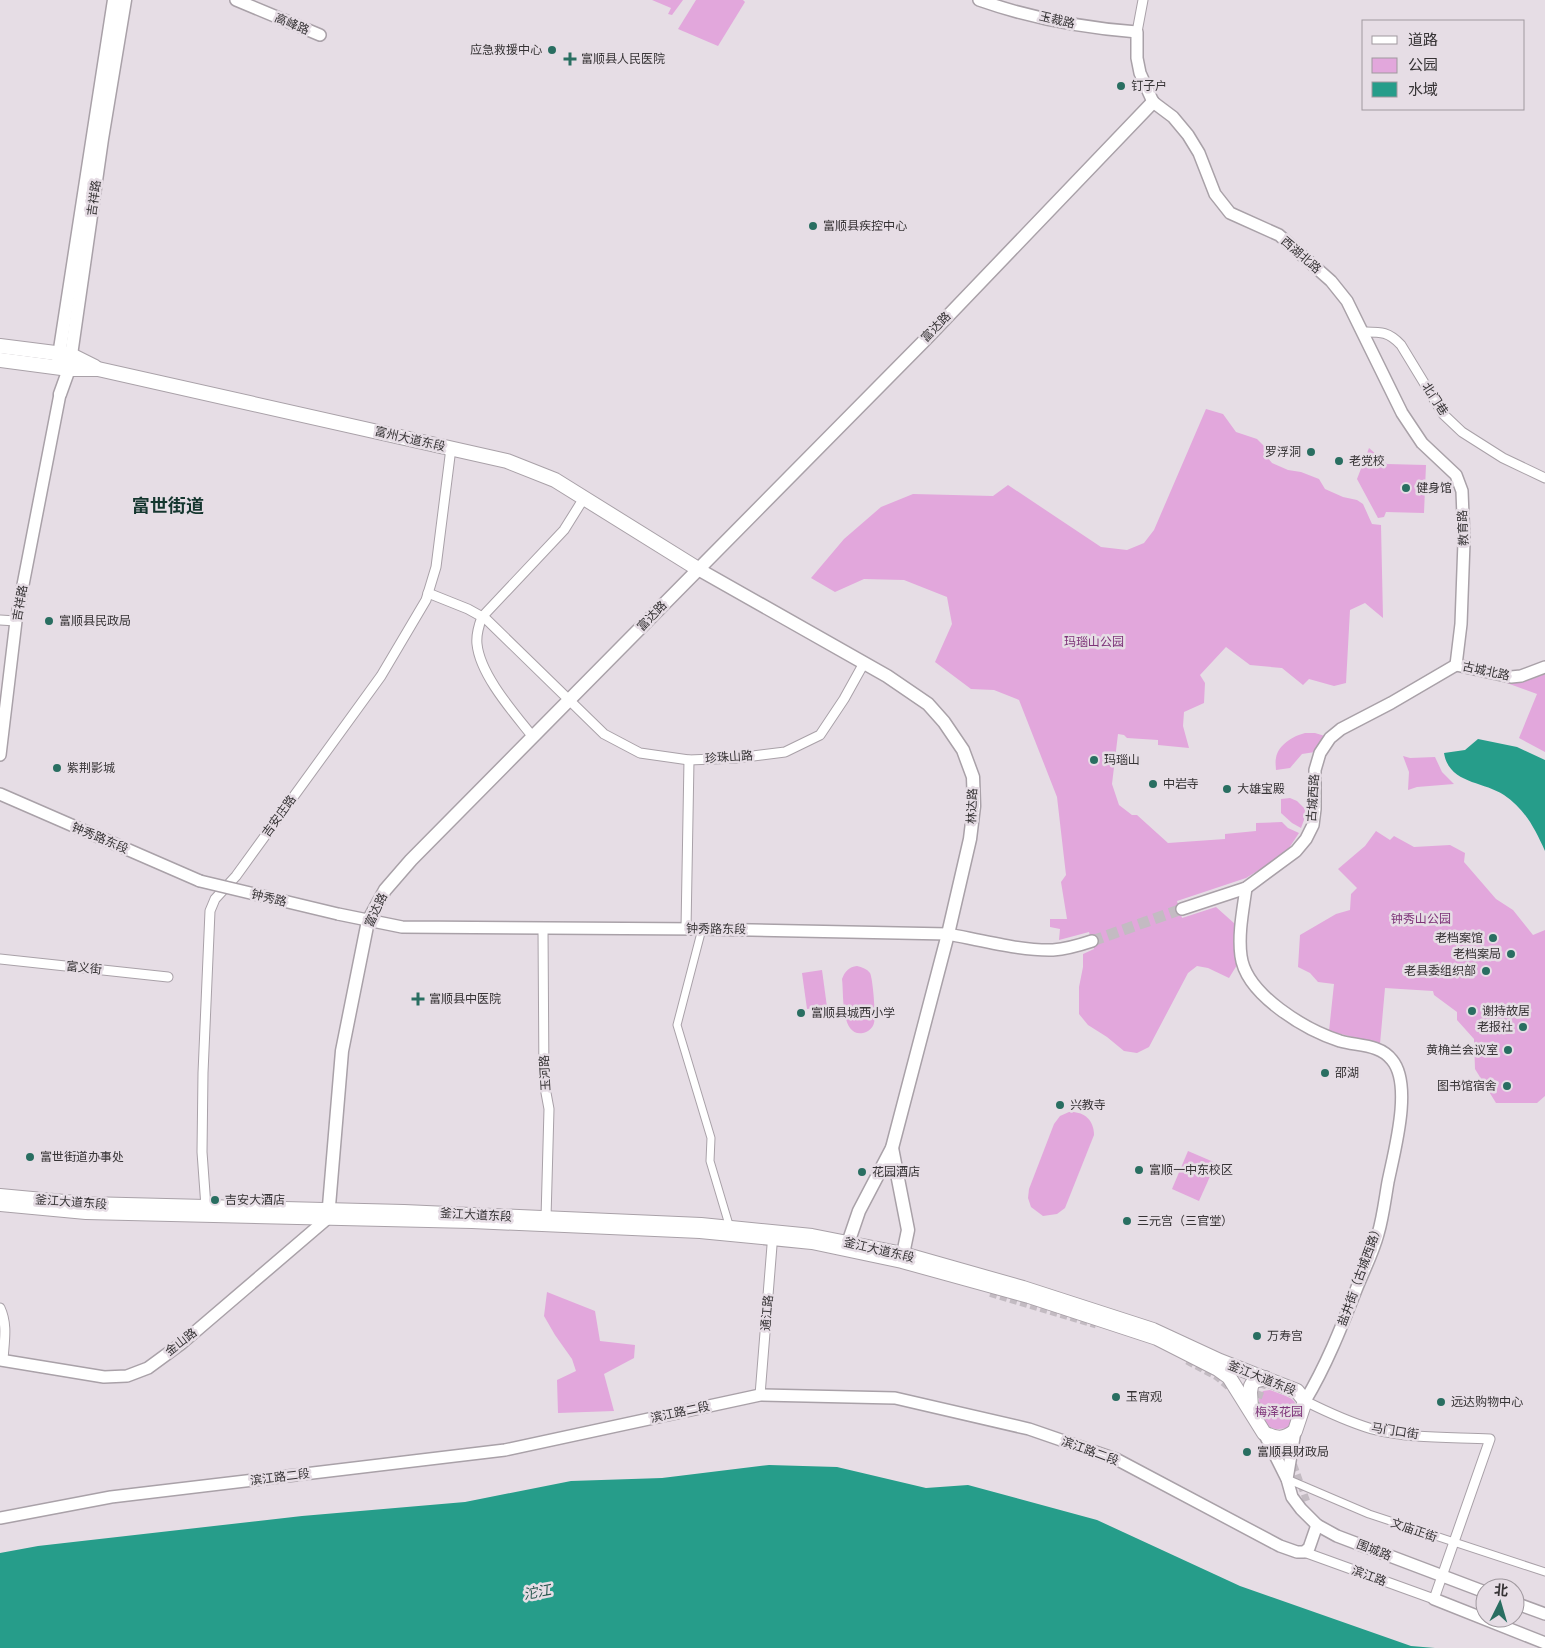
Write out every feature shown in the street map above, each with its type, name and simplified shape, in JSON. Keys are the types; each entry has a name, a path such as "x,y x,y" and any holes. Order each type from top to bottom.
{"main road":[{"name":"吉祥路","path":"60,394 114,0"},
{"name":"吉祥路","path":"64,361 125,0"},
{"name":"富达路","path":"328,1213 342,1051 368,921 385,890 411,860 924,341 1153,102"},
{"path":"0,346 64,361"},
{"path":"0,360 64,361"},
{"name":"富州大道东段","path":"64,361 507,461 554,480 698,569"},
{"name":"林达路","path":"698,569 864,663 928,704 944,722 963,750 973,777 974,806 970,839 948,934 892,1148"},
{"path":"847,1245 858,1211 892,1148"},
{"path":"892,1148 908,1230 903,1254"},
{"name":"釜江大道东段","path":"0,1196 86,1204 206,1207 812,1236 1029,1296 1157,1338 1218,1369 1229,1377 1264,1433"},
{"name":"釜江大道东段","path":"0,1204 86,1212 328,1213 546,1218 700,1225 773,1235"},
{"name":"釜江大道东段","path":"847,1245 903,1254 1022,1288 1153,1330 1220,1361 1297,1391 1305,1401 1295,1431"},
{"path":"1251,1412 1251,1386 1254,1381 1265,1378"},
{"path":"1264,1433 1274,1438 1283,1438 1295,1431"}],"street":[{"name":"高峰路","path":"236,0 320,35"},
{"name":"玉裁路","path":"979,0 1001,8 1093,28 1136,32"},
{"path":"1143,0 1136,32 1137,58 1140,73 1153,102"},
{"name":"西湖北路","path":"1153,102 1173,118 1188,134 1199,153 1215,194 1230,212 1279,236 1331,281 1347,301 1362,332"},
{"name":"北门巷","path":"1362,332 1382,332 1393,337 1401,345 1443,414 1462,432 1502,458 1545,478"},
{"name":"教育路","path":"1362,332 1402,413 1422,443 1456,475 1462,491 1464,578 1456,664"},
{"name":"吉祥路","path":"0,755 16,621 60,394"},
{"name":"吉安庄路","path":"206,1207 206,1186 202,1152 203,1073 210,911 215,899 236,876 380,676 426,600 436,567 452,448"},
{"path":"533,737 505,702 484,669 477,644 478,629 482,617 564,530 584,498"},
{"name":"珍珠山路","path":"428,593 468,609 482,617 604,734 640,753 690,760 737,758 785,752 820,734 844,699 864,663"},
{"path":"0,620 16,621"},
{"name":"古城北路","path":"1456,664 1511,677 1521,676 1545,667"},
{"name":"古城西路","path":"1182,909 1246,888 1296,851 1306,839 1313,825 1315,770 1320,753 1330,738 1341,729 1391,703 1456,664"},
{"path":"686,929 690,760"},
{"name":"钟秀路东段","path":"0,794 200,881"},
{"name":"钟秀路","path":"200,881 338,914"},
{"name":"盐井街（古城西路）","path":"1246,888 1240,941 1241,957 1248,975 1258,989 1274,1005 1300,1024 1342,1041 1386,1052 1394,1062 1401,1080 1401,1114 1378,1234 1336,1340 1305,1401"},
{"name":"钟秀路东段","path":"338,914 402,927 702,929 948,934 1038,949 1055,950 1092,941"},
{"name":"玉河路","path":"543,928 544,1082 549,1109 546,1218"},
{"path":"702,929 677,1026 711,1138 710,1160 730,1228"},
{"name":"富义街","path":"0,959 168,977"},
{"name":"金山路","path":"2,1360 104,1377 128,1376 148,1368 182,1343 328,1213"},
{"name":"通江路","path":"760,1395 773,1235"},
{"path":"0,1308 5,1327 2,1360"},
{"name":"滨江路二段","path":"0,1518 111,1497 506,1450 760,1395 895,1398 1029,1429 1116,1459 1280,1546 1297,1552 1304,1552"},
{"name":"马门口街","path":"1305,1401 1342,1419 1373,1429 1410,1435 1490,1439 1453,1542"},
{"path":"1287,1479 1295,1431"},
{"name":"围城路","path":"1264,1433 1287,1479 1292,1497 1317,1525 1337,1536 1475,1588"},
{"name":"文庙正街","path":"1287,1479 1369,1514 1545,1572"},
{"path":"1304,1552 1309,1548 1317,1525"},
{"path":"1453,1542 1434,1599 1545,1643"},
{"name":"滨江路","path":"1304,1552 1434,1599"},
{"path":"1525,1607 1545,1614"}],"green space":[{"path":"652,0 683,0 672,15 668,14 671,8"},
{"path":"696,0 743,0 745,2 718,46 678,29"},
{"name":"玛瑙山公园","path":"1206,409 1223,414 1236,432 1257,439 1265,447 1267,457 1272,463 1319,479 1325,489 1343,497 1357,500 1363,504 1372,524 1381,525 1383,618 1365,603 1350,610 1346,683 1334,686 1309,679 1303,685 1282,668 1250,665 1226,647 1200,675 1205,683 1204,703 1184,712 1183,726 1189,748 1158,745 1158,740 1127,738 1124,735 1118,734 1112,784 1119,805 1132,815 1137,815 1168,843 1225,839 1225,834 1256,831 1256,823 1282,822 1288,828 1299,833 1285,854 1246,878 1177,901 1182,918 1216,907 1235,924 1234,954 1237,965 1229,978 1208,968 1197,966 1188,973 1149,1047 1137,1053 1124,1051 1088,1025 1079,1014 1079,987 1083,967 1083,954 1094,949 1089,932 1059,940 1060,929 1050,927 1050,919 1067,919 1061,882 1066,875 1057,797 1019,700 994,690 971,689 935,662 952,624 947,597 904,580 864,579 835,592 811,578 844,539 881,507 913,494 993,496 1008,485 1101,547 1127,550 1144,543 1154,530"},
{"path":"1369,448 1387,464 1426,465 1424,513 1386,512 1384,517 1378,518 1357,479"},
{"path":"1545,674 1545,752 1519,738 1537,694 1504,682 1525,681"},
{"path":"1305,733 1325,736 1315,752 1302,754 1290,768 1276,770 1277,753 1283,745 1296,736"},
{"path":"1403,756 1410,758 1435,757 1442,772 1454,784 1417,787 1408,790 1409,772"},
{"path":"1290,798 1297,801 1305,809 1301,828 1281,813 1281,799"},
{"name":"钟秀山公园","path":"1376,831 1390,840 1394,836 1414,847 1450,845 1465,853 1464,862 1496,899 1513,910 1533,935 1545,930 1545,1096 1537,1103 1496,1103 1475,1069 1474,1039 1457,1020 1457,1012 1434,995 1433,991 1385,988 1380,1044 1329,1031 1334,984 1318,982 1310,973 1298,967 1300,935 1336,914 1350,910 1351,894 1357,888 1338,869 1365,846"},
{"path":"857,966 864,968 870,973 874,998 875,1019 870,1030 863,1033 856,1032 850,1028 843,1004 842,979 848,970"},
{"path":"822,970 827,1007 807,1009 802,973"},
{"path":"1069,1112 1084,1115 1092,1125 1094,1135 1065,1208 1057,1214 1043,1216 1031,1207 1028,1198 1029,1189 1054,1124 1060,1116"},
{"path":"1188,1151 1216,1163 1199,1201 1172,1189"},
{"path":"547,1292 595,1311 600,1341 635,1345 634,1358 604,1374 614,1411 558,1413 557,1380 576,1371 572,1359 544,1316"},
{"name":"梅泽花园","path":"1270,1390 1286,1396 1295,1402 1296,1411 1289,1427 1274,1428 1269,1426 1262,1417 1259,1396 1263,1391"}],"water":[{"path":"1478,739 1517,747 1545,760 1545,851 1529,820 1518,807 1496,790 1460,776 1447,763 1444,753 1465,750"},
{"name":"沱江","path":"769,1465 837,1467 926,1488 968,1485 1097,1520 1240,1586 1411,1646 1435,1648 0,1648 0,1553 38,1546 302,1516 465,1502 571,1481 662,1478"}],"tunnel":[{"path":"1092,941 1182,909"},
{"path":"991,1284 989,1293 1096,1325"},
{"path":"1187,1361 1217,1377 1233,1391"},
{"path":"1255,1408 1264,1382"},
{"path":"1283,1435 1307,1502"}],"place":[{"name":"应急救援中心","path":"552,50"},
{"name":"富顺县人民医院","path":"570,59"},
{"name":"钉子户","path":"1121,86"},
{"name":"富顺县疾控中心","path":"813,226"},
{"name":"罗浮洞","path":"1311,452"},
{"name":"老党校","path":"1339,461"},
{"name":"健身馆","path":"1406,488"},
{"name":"富顺县民政局","path":"49,621"},
{"name":"玛瑙山","path":"1094,760"},
{"name":"紫荆影城","path":"57,768"},
{"name":"中岩寺","path":"1153,784"},
{"name":"大雄宝殿","path":"1227,789"},
{"name":"老档案馆","path":"1493,938"},
{"name":"老档案局","path":"1511,954"},
{"name":"老县委组织部","path":"1486,971"},
{"name":"富顺县中医院","path":"418,999"},
{"name":"谢持故居","path":"1472,1011"},
{"name":"富顺县城西小学","path":"801,1013"},
{"name":"老报社","path":"1523,1027"},
{"name":"黄桷兰会议室","path":"1508,1050"},
{"name":"邵湖","path":"1325,1073"},
{"name":"图书馆宿舍","path":"1507,1086"},
{"name":"兴教寺","path":"1060,1105"},
{"name":"富世街道办事处","path":"30,1157"},
{"name":"富顺一中东校区","path":"1139,1170"},
{"name":"花园酒店","path":"862,1172"},
{"name":"吉安大酒店","path":"215,1200"},
{"name":"三元宫（三官堂）","path":"1127,1221"},
{"name":"万寿宫","path":"1257,1336"},
{"name":"玉宵观","path":"1116,1397"},
{"name":"远达购物中心","path":"1441,1402"},
{"name":"富顺县财政局","path":"1247,1452"}],"district":[{"name":"富世街道","path":"168,506"}]}
